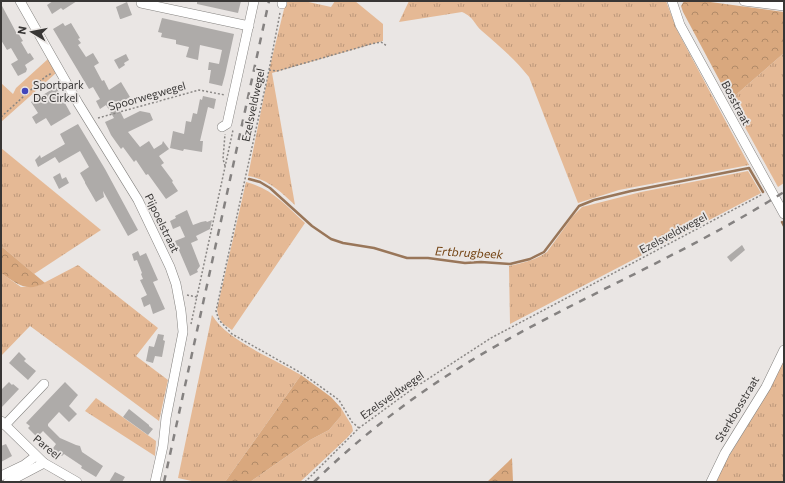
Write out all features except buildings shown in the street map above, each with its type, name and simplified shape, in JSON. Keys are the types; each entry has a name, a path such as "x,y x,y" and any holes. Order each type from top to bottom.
{"street":[{"name":"Pijpoelstraat","path":"20,1 138,200 170,267 176,284 183,332 166,418 163,446 155,482"},
{"path":"227,127 254,1"},
{"name":"Bosstraat","path":"672,1 680,24 770,191 784,214"},
{"path":"744,1 784,6"},
{"path":"141,3 249,26"},
{"name":"Sterkbosstraat","path":"711,482 725,453 766,387 784,350"},
{"name":"Pareel","path":"44,384 3,423 44,463 77,482"},
{"path":"1,476 24,465 36,456"},
{"path":"8,482 44,463"}],"path":[{"name":"Ezelsveldwegel","path":"282,2 269,70 216,311 219,320 232,334 303,374 339,400 352,422 359,428 411,390 491,338 770,191"},
{"path":"269,70 278,71 371,44 381,42 387,46"},
{"path":"1,117 45,77 59,68"},
{"name":"Spoorwegwegel","path":"90,121 199,90 233,96"},
{"path":"225,168 223,159 227,127"},
{"path":"183,332 190,326 225,168 227,127"},
{"path":"305,482 359,428"}],"green space":[{"path":"286,1 304,1 331,7 335,1 355,1 383,24 383,41 272,73 295,205 268,183 248,176 270,66"},
{"path":"409,1 666,1 677,30 749,165 619,190 578,203 529,77 524,70 479,28 472,19 462,12 399,22"},
{"path":"684,1 703,1 784,12 784,53 730,100 683,12 681,6"},
{"path":"784,53 784,183 778,187 730,100"},
{"name":"Sportpark De Cirkel","path":"48,59 56,73 1,122 1,83 13,94 16,88"},
{"path":"1,148 101,230 34,274 1,246"},
{"path":"748,171 761,193 510,324 509,266 534,259 547,252 573,216 582,207 641,192"},
{"path":"246,182 271,193 305,223 232,330 222,322 217,309"},
{"path":"1,246 45,283 32,287 22,286 1,273"},
{"path":"78,265 158,328 136,356 168,380 159,421 30,326 1,356 1,273 21,287 38,286"},
{"path":"212,315 219,324 240,341 301,375 225,482 196,482 178,478"},
{"path":"784,358 784,482 716,482 723,466 767,393"},
{"path":"301,375 331,397 341,408 341,416 329,430 310,440 250,482 225,482"},
{"path":"96,398 156,441 155,456 85,411"},
{"path":"341,408 352,426 353,431 300,482 250,482 310,440 329,430 341,416"},
{"path":"512,458 513,482 487,482"}],"waterway":[{"name":"Ertbrugbeek","path":"249,179 260,182 270,188 312,226 331,239 343,243 374,248 407,258 428,258 465,263 481,262 510,264 530,259 544,252 579,206 594,200 631,191 749,168 763,192"},
{"path":"782,222 784,226"}],"railway":[{"path":"164,482 269,1"},
{"path":"314,482 352,447 412,399 455,370 553,315 709,236 784,192"}],"place":[{"name":"Sportpark De Cirkel","path":"25,91"}]}
